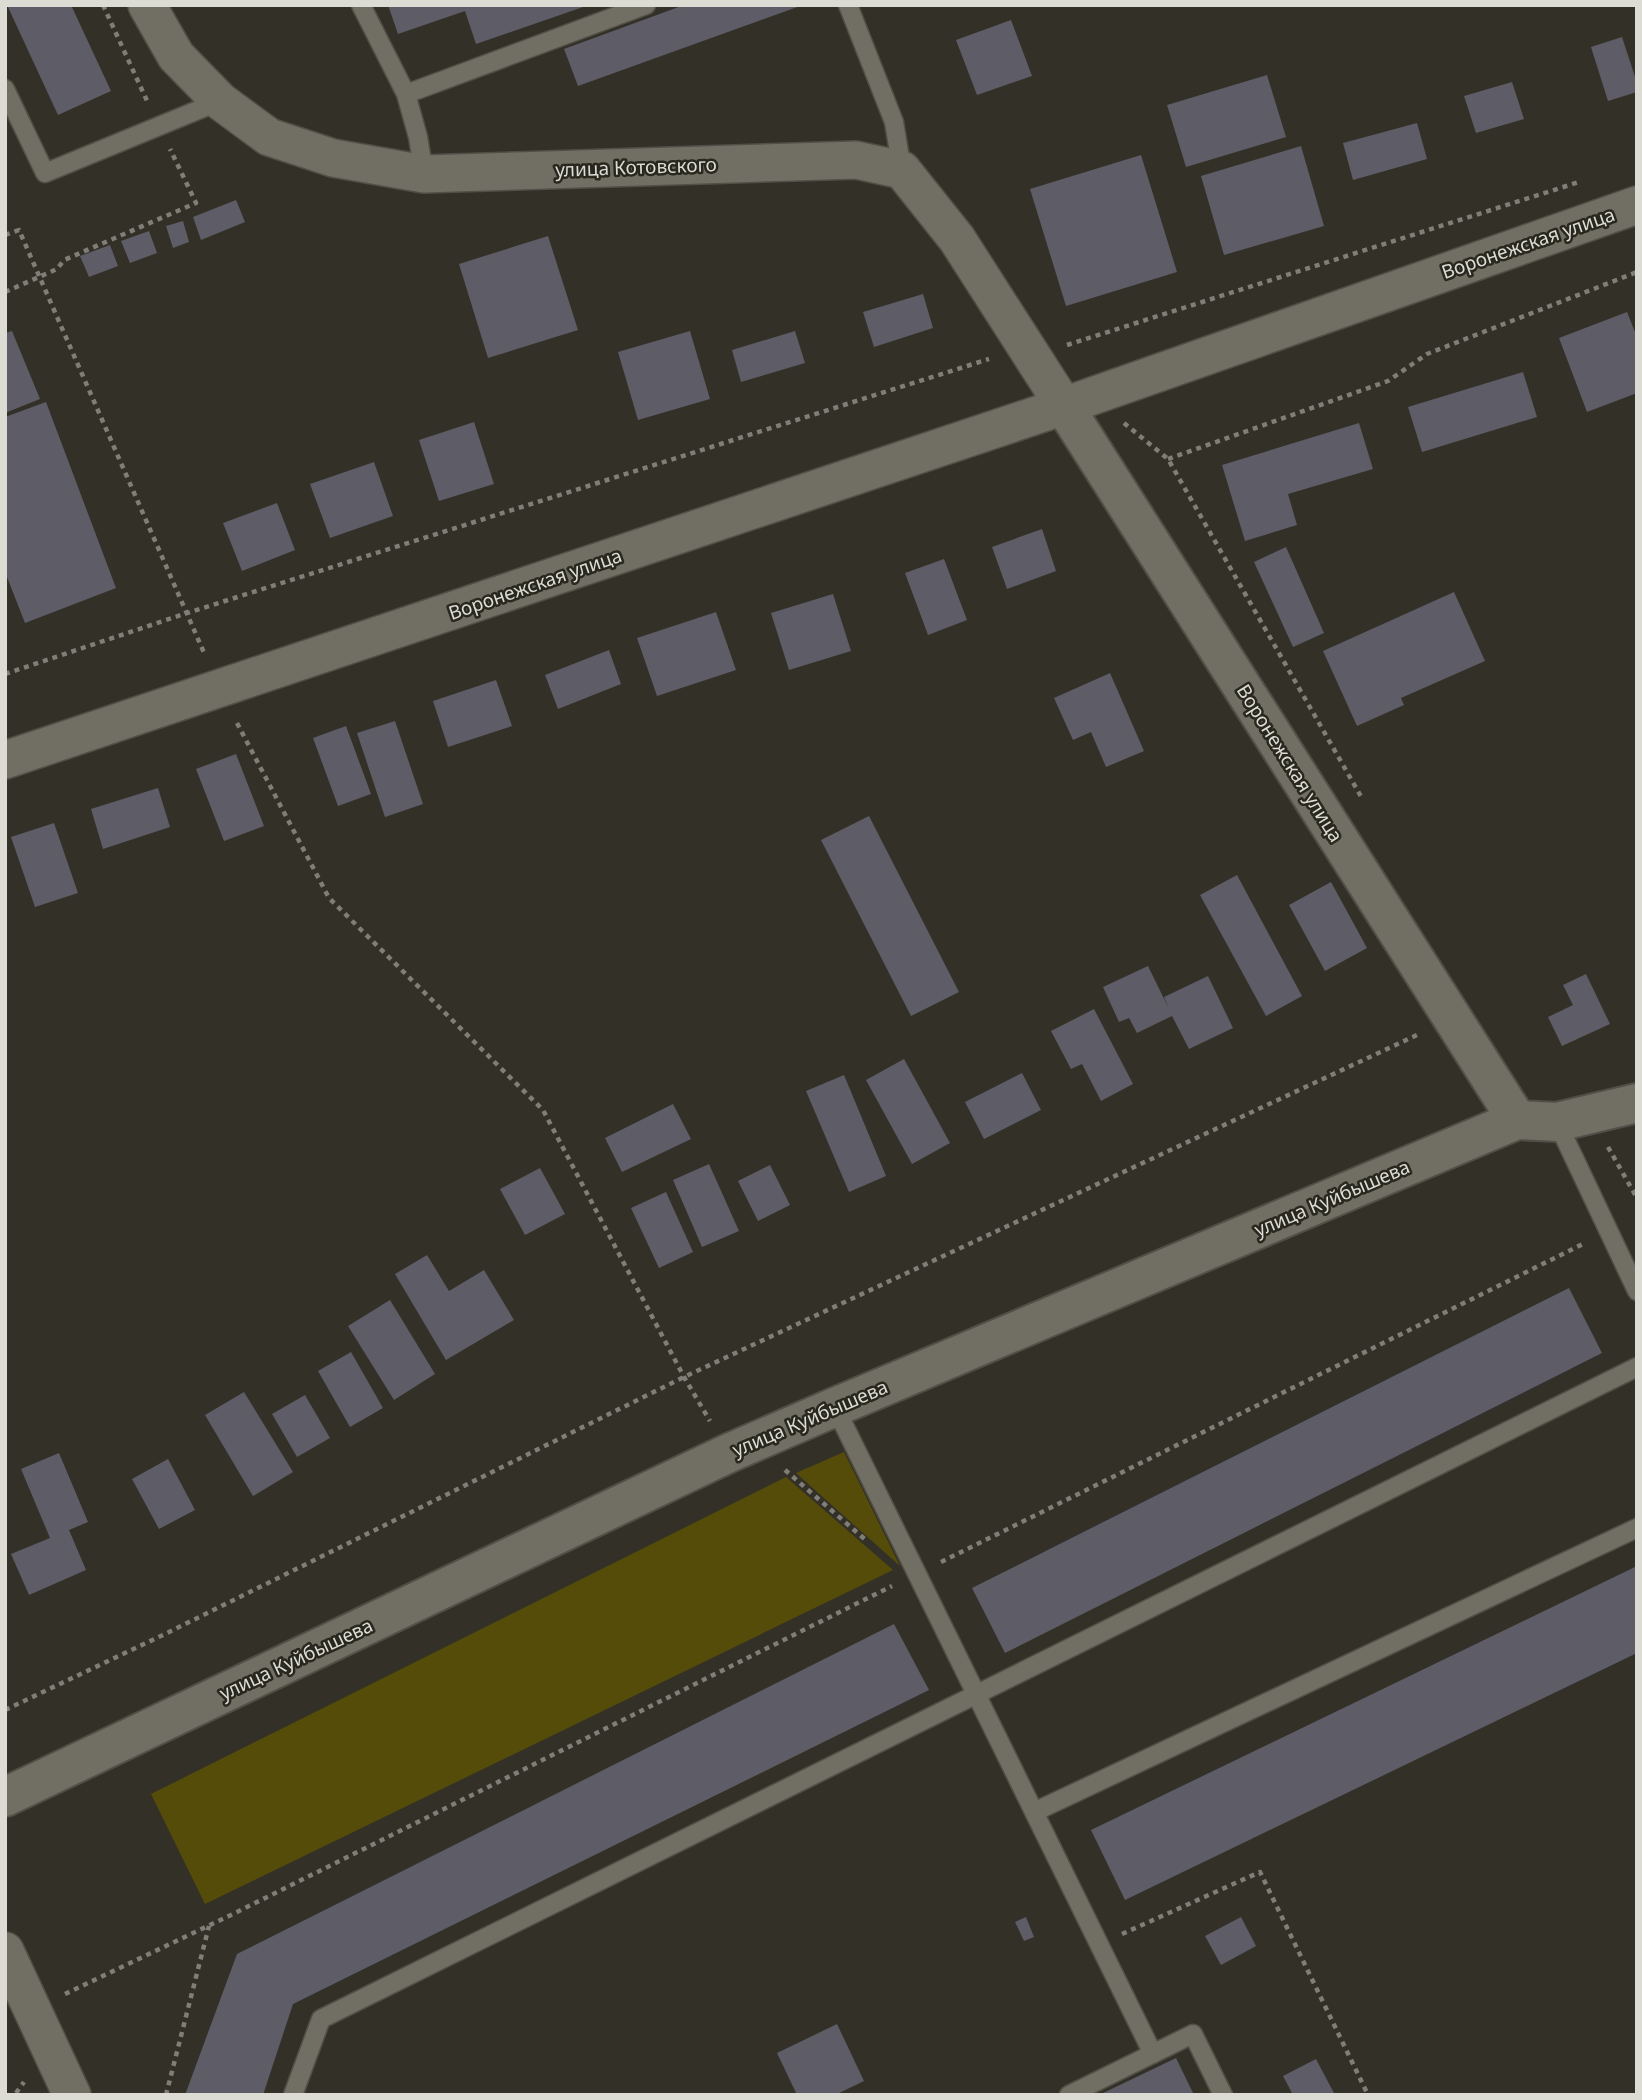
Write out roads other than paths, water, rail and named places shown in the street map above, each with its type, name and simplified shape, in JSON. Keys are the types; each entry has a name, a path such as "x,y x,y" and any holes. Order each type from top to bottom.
{"street":[{"name":"улица Котовского","path":"147,5 177,56 220,101 269,137 333,158 424,174 856,160 902,170"},
{"path":"902,170 957,239 1027,348 1077,401"},
{"name":"Воронежская улица","path":"5,760 1077,401 1637,205"},
{"name":"Воронежская улица","path":"1077,401 1517,1120"},
{"name":"улица Куйбышева","path":"5,1797 729,1453 835,1407 1517,1120 1574,1118 1637,1104"},
{"path":"5,1951 72,2095"}],"lane":[{"path":"361,5 406,94 418,137 424,174"},
{"path":"406,94 646,5"},
{"path":"848,5 894,122 902,170"},
{"path":"5,89 46,173 220,101"},
{"path":"1574,1118 1608,1231 1637,1291"},
{"path":"293,2095 321,2019 1637,1367"},
{"path":"835,1407 913,1576 976,1694 1153,2054"},
{"path":"1034,1812 1637,1528"},
{"path":"1069,2095 1193,2034 1223,2095"}]}
